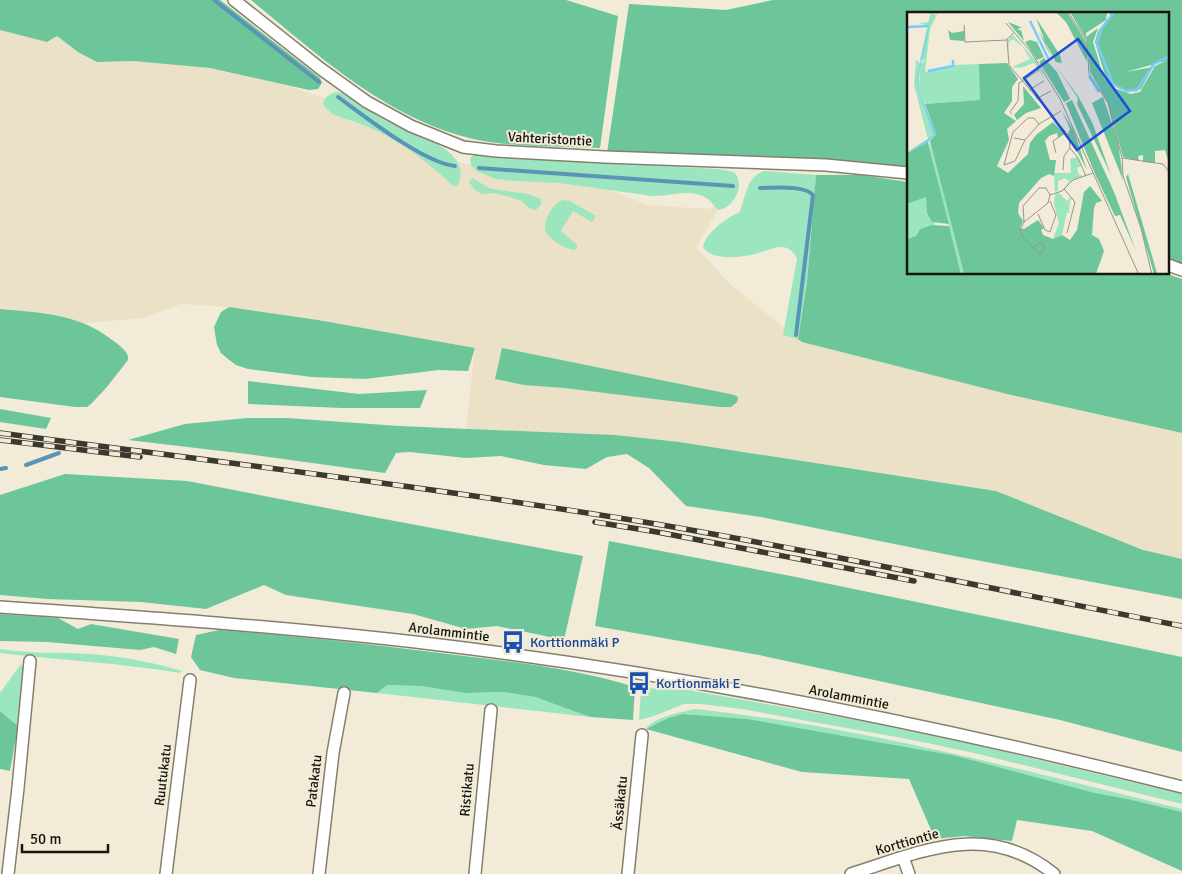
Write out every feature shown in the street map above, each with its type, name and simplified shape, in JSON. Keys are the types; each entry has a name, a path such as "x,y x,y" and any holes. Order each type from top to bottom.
{"street":[{"name":"Vahteristontie","path":"234,0 367,102 411,126 466,148 606,157 826,165 907,173"},
{"path":"1170,266 1182,270"},
{"name":"Arolammintie","path":"0,607 284,629 504,654 705,686 886,719 976,738 1182,787"},
{"path":"8,874 30,661"},
{"name":"Ruutukatu","path":"166,874 190,680"},
{"name":"Patakatu","path":"319,874 333,753 344,693"},
{"name":"Ristikatu","path":"475,874 492,710"},
{"name":"Ässäkatu","path":"628,874 642,735"},
{"name":"Korttiontie","path":"851,874 935,847 956,844 991,844 1022,854 1054,874"},
{"path":"903,857 909,874"}],"shaded area":[{"path":"0,30 57,36 78,52 97,62 171,63 210,68 273,81 354,108 434,158 599,186 648,205 708,209 722,203 696,247 730,284 802,342 1011,395 1182,433 1182,561 1143,550 996,491 679,442 466,431 475,348 318,320 229,307 181,304 143,318 87,323 49,314 0,309"}],"green space":[{"path":"0,0 220,0 320,78 322,83 318,89 309,90 210,68 133,61 97,62 78,52 57,36 47,42 0,30"},
{"path":"251,0 566,0 618,16 600,148 497,143 462,136 428,124 396,108 335,68"},
{"path":"773,0 1182,0 1182,265 1170,261 1170,12 907,12 907,169 879,164 607,153 629,4 726,10"},
{"path":"336,92 348,96 388,122 424,137 449,152 457,162 461,172 458,185 453,186 417,155 397,142 364,125 332,114 323,103 328,96"},
{"path":"474,155 718,169 734,172 739,183 734,200 719,210 701,195 687,193 652,196 560,183 495,179 477,171 471,165 470,158"},
{"path":"766,171 816,175 807,282 798,339 783,335 797,259 792,251 784,247 778,247 740,257 722,257 707,251 703,246 705,240 718,226 740,212 751,181 755,176"},
{"path":"816,175 861,175 907,182 907,275 1170,275 1182,279 1182,433 1011,395 802,342 798,339 807,282"},
{"path":"472,178 491,189 528,194 541,199 541,204 536,210 533,210 519,200 494,193 482,194 474,189 469,182"},
{"path":"563,200 570,201 596,216 592,222 573,211 561,231 577,245 577,248 574,250 557,243 545,230 550,212"},
{"path":"229,307 318,320 475,348 468,371 439,370 365,379 312,377 248,369 236,365 228,359 221,353 217,345 214,327 221,312"},
{"path":"0,309 44,313 86,324 119,345 127,353 128,360 106,388 87,407 0,397"},
{"path":"502,348 730,394 737,396 738,399 731,407 720,407 524,385 495,379"},
{"path":"248,381 359,394 427,390 420,408 342,408 248,404"},
{"path":"0,409 51,418 46,429 0,422"},
{"path":"247,418 287,418 399,426 615,435 679,442 996,491 1143,550 1182,559 1182,599 761,517 686,506 649,468 627,454 607,457 586,469 544,465 501,456 466,458 410,452 396,453 385,473 128,440 185,424"},
{"path":"65,474 187,481 583,556 564,640 497,626 466,629 413,614 286,595 264,585 206,609 141,602 48,599 0,595 0,495"},
{"path":"609,541 796,577 1182,657 1182,752 1060,720 759,655 595,626"},
{"path":"0,614 58,618 78,629 91,624 179,639 176,654 154,647 140,650 47,642 0,641"},
{"path":"219,630 338,641 479,658 591,675 635,687 633,720 590,717 535,697 504,692 465,693 420,686 387,685 377,693 234,678 200,670 191,657 196,635"},
{"path":"0,649 22,652 79,653 113,656 182,671 180,673 0,653"},
{"path":"21,664 24,671 18,726 0,711 0,693"},
{"path":"386,685 420,686 465,693 504,692 535,697 590,717 377,693"},
{"path":"641,688 688,690 868,722 976,745 1182,794 1182,804 974,753 742,709 684,704 639,720"},
{"path":"695,709 818,726 879,738 1061,779 1182,809 1182,812 1095,793 957,756 748,719 683,714 668,718 646,729 661,718"},
{"path":"0,711 18,726 10,771 0,769"},
{"path":"683,714 748,719 957,756 1095,793 1182,812 1182,871 1092,831 1017,820 1012,841 964,836 935,839 909,779 802,772 646,729 668,718"}],"waterway":[{"path":"214,0 319,82"},
{"path":"338,97 411,148 427,157 455,166"},
{"path":"479,168 733,186"},
{"path":"760,188 796,188 813,195 796,335"},
{"path":"26,465 59,453"},
{"path":"0,469 6,468"}],"railway":[{"path":"0,433 410,487 656,524 854,560 1182,626"},
{"path":"0,440 140,457"},
{"path":"595,522 914,581"}],"place":[{"name":"Korttionmäki P","path":"513,642"},
{"name":"Kortionmäki E","path":"639,683"}]}
